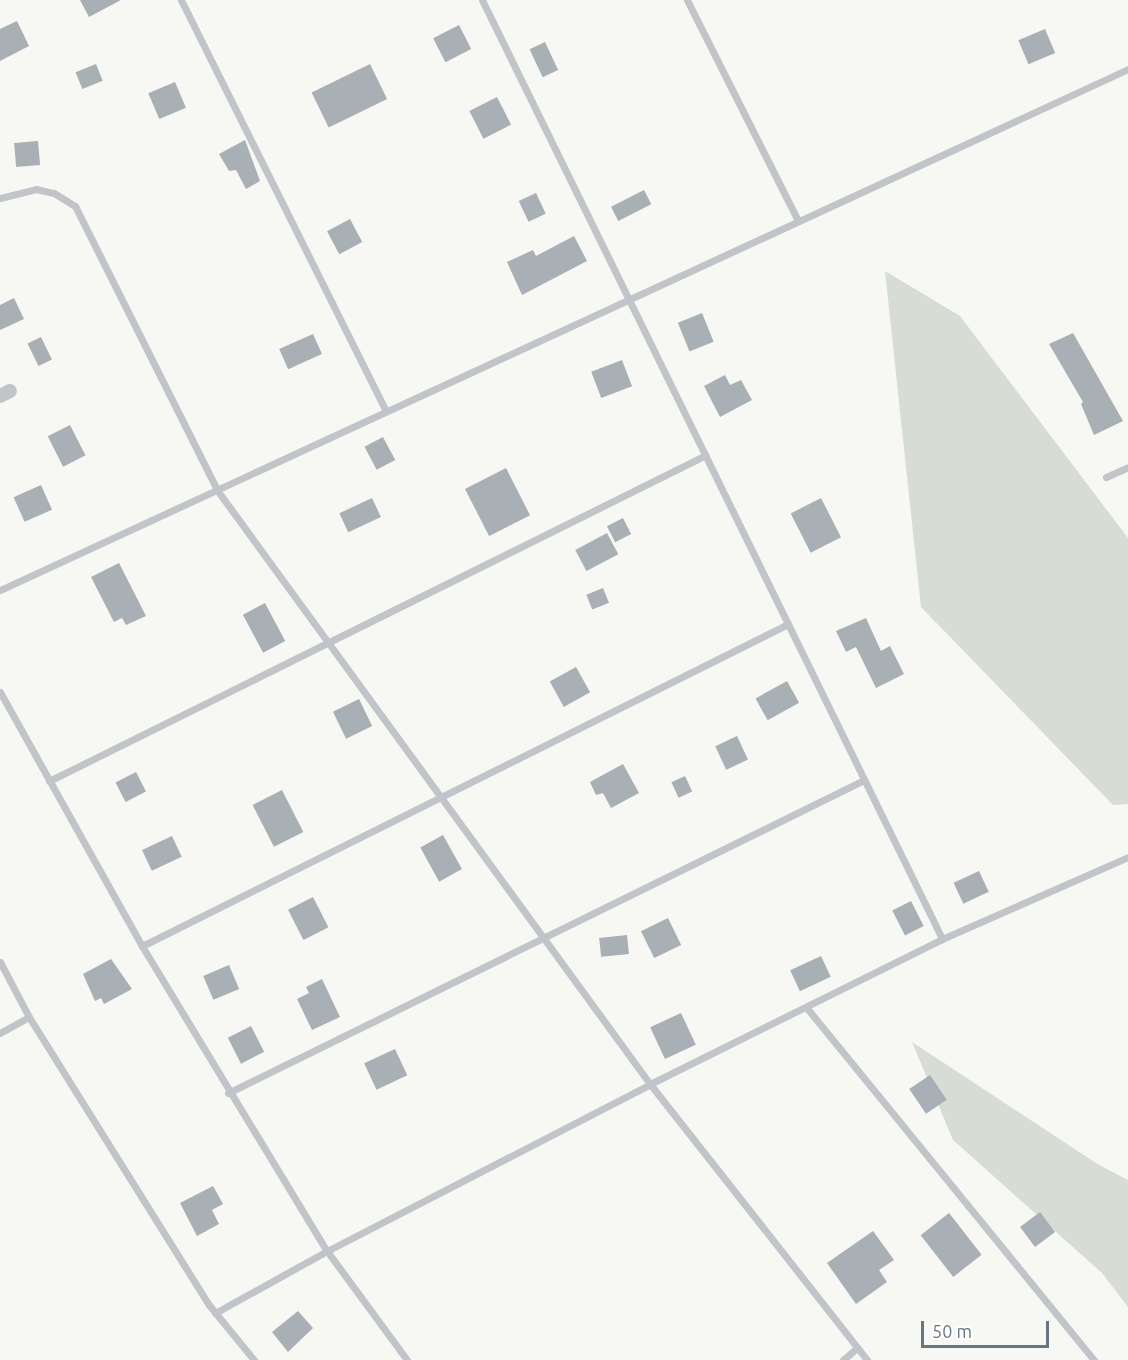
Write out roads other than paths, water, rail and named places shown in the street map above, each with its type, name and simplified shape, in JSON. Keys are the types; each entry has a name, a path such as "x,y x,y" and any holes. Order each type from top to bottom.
{"lane":[{"path":"182,0 386,411"},
{"path":"482,0 631,298 942,939"},
{"path":"687,0 798,221"},
{"path":"0,590 1128,69"},
{"path":"0,198 36,189 54,193 75,206 217,489 438,798 650,1084 867,1360"},
{"path":"49,781 706,455"},
{"path":"1106,477 1128,467"},
{"path":"142,946 788,624"},
{"path":"0,692 142,946 228,1093 327,1251 407,1360"},
{"path":"228,1093 543,940 864,780"},
{"path":"215,1313 327,1251 650,1084 942,939 1128,857"},
{"path":"0,962 29,1017 215,1313 254,1360"},
{"path":"806,1007 1094,1360"},
{"path":"0,1033 29,1017"},
{"path":"843,1360 857,1348"}]}
